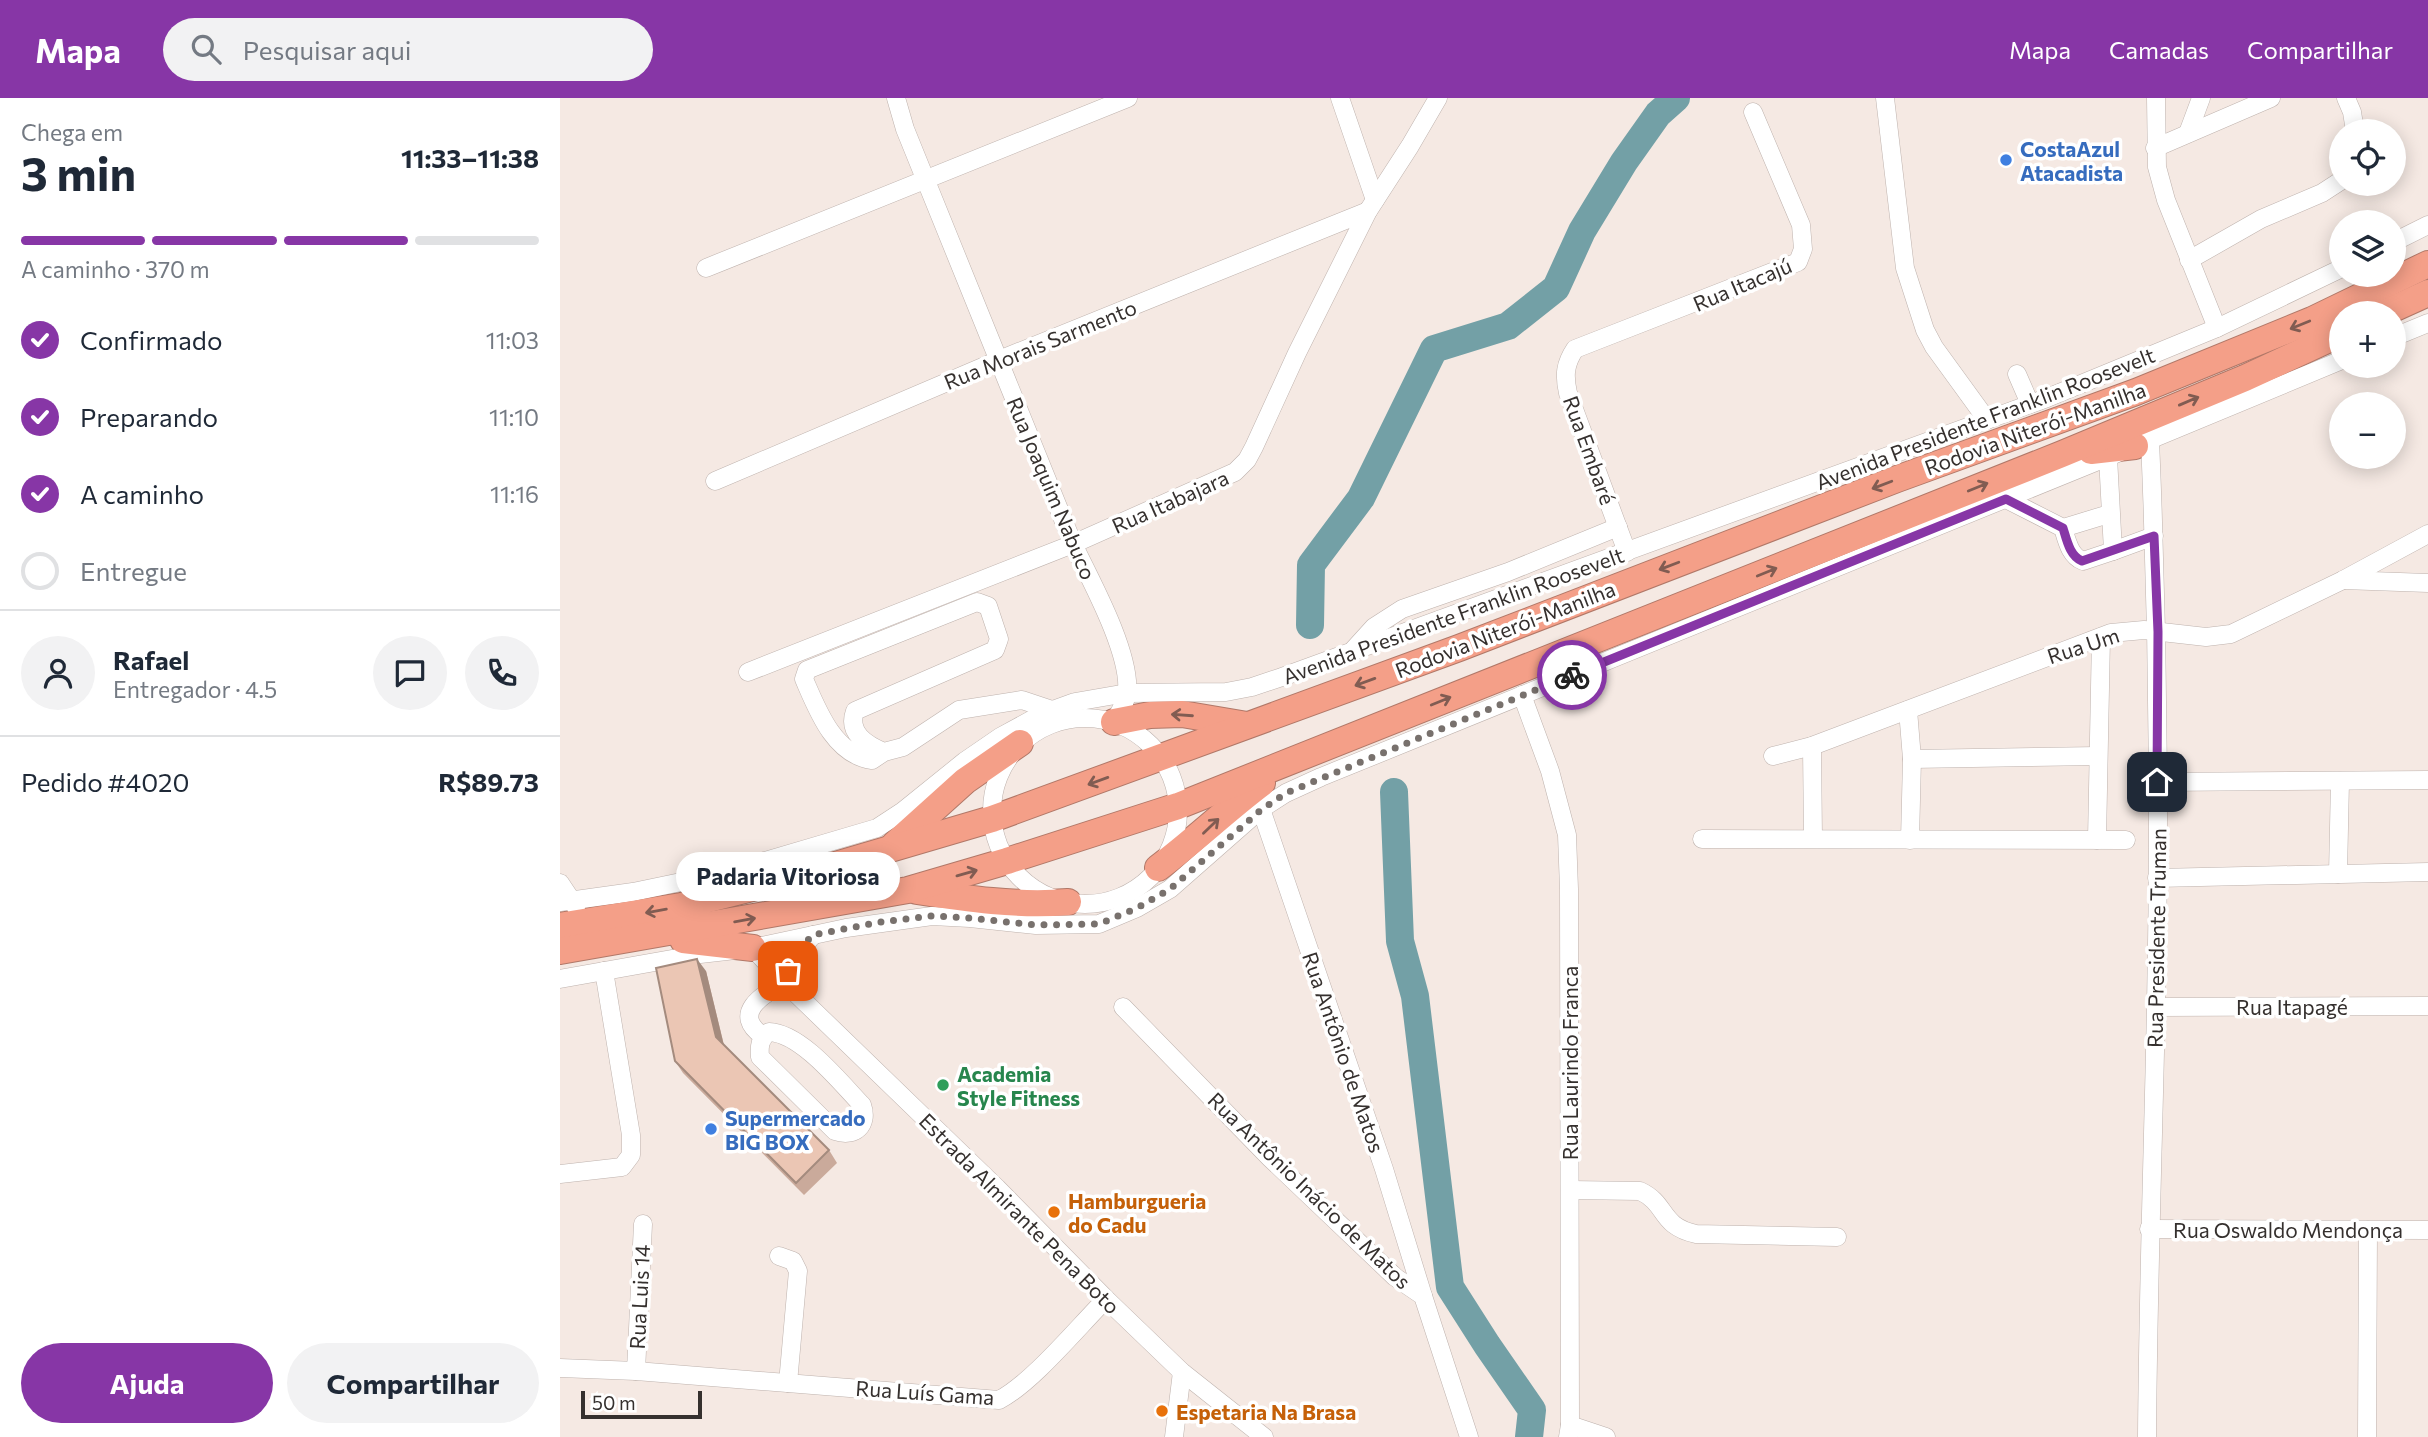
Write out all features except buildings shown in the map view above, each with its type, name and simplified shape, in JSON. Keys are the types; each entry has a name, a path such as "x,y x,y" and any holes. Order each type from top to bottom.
{"highway":[{"name":"Rodovia Niterói-Manilha","path":"560,926 681,906 888,851 992,819 1459,648 1897,480 2136,392 2312,320 2428,264"},
{"path":"2406,303 2428,293"},
{"name":"Rodovia Niterói-Manilha","path":"560,951 908,890 1178,806 2062,454 2245,378 2329,339"},
{"path":"2062,454 2143,443"},
{"path":"1114,722 1150,715 1182,714 1249,725"},
{"path":"888,851 965,781 1020,743"},
{"path":"1158,869 1201,835 1230,807 1287,763"},
{"path":"908,890 956,898 1033,905 1068,902"},
{"path":"654,936 753,948"}],"street":[{"name":"Rua Joaquim Nabuco","path":"896,98 905,129 1073,544 1114,636 1124,666 1127,692"},
{"path":"706,268 1128,98"},
{"path":"1340,98 1371,205"},
{"name":"Rua Itabajara","path":"748,672 1073,544 1235,472 1247,460 1371,205 1438,98"},
{"path":"1885,98 1905,268 1934,347 1987,420"},
{"path":"2156,98 2157,167 2166,200 2217,328"},
{"path":"2188,134 2201,98"},
{"path":"2155,148 2271,98"},
{"path":"2346,98 2353,119"},
{"name":"Rua Itacajú","path":"1575,349 1798,262 1803,249 1801,225 1753,113"},
{"path":"2189,260 2261,219 2329,189"},
{"name":"Rua Morais Sarmento","path":"715,481 1371,205"},
{"path":"2406,236 2428,225"},
{"name":"Avenida Presidente Franklin Roosevelt","path":"566,901 634,892 724,873 877,828 1000,737 1052,710 1089,697 1127,692 1226,692 1252,687 2030,404 2217,328 2329,274"},
{"path":"2406,332 2428,323"},
{"name":"Rua Embaré","path":"1575,349 1566,367 1568,393 1627,552"},
{"path":"560,979 700,954 753,948 869,924 932,916 1035,925 1099,924 1137,908 1170,889 1261,810 1286,793 1321,777 2329,365"},
{"path":"2017,374 2030,404"},
{"name":"Rua Presidente Truman","path":"2143,443 2154,536 2158,632 2156,1007 2149,1229 2147,1437"},
{"path":"2108,457 2113,551"},
{"path":"2006,499 2063,528 2109,514"},
{"path":"1351,652 1374,627 1402,609 1508,572 1618,527"},
{"path":"2063,528 2072,554 2082,561 2154,536"},
{"name":"Rua Um","path":"1773,756 1812,746 2124,630 2221,637 2343,580 2428,534"},
{"path":"2343,580 2428,583"},
{"path":"884,752 865,745 853,726 855,711 995,650 999,639 988,606 977,602 807,670 804,679 821,719 844,747 860,759 872,760 884,752 903,747 959,710 1022,699 1052,710"},
{"path":"2097,840 2101,637"},
{"path":"1114,722 1127,692"},
{"name":"Rua Laurindo Franca","path":"1522,695 1550,771 1567,835 1569,1431"},
{"path":"1908,710 1912,759 1910,840"},
{"path":"1098,718 1114,722 1144,738 1163,758 1172,777 1178,806 1174,839 1158,869 1132,891 1100,902 1068,902 1050,897 1018,876 1007,861 996,838 992,819 994,787 1004,763 1020,743 1043,727 1070,719 1098,718"},
{"path":"1812,746 1813,838"},
{"path":"1912,759 2098,756"},
{"path":"2157,782 2428,780"},
{"path":"2338,874 2340,781"},
{"name":"Rua Antônio de Matos","path":"1261,810 1384,1169 1423,1296"},
{"path":"1702,839 2126,840"},
{"path":"2157,878 2428,872"},
{"path":"560,883 566,901 586,922"},
{"path":"1099,924 1100,902"},
{"path":"763,1036 754,1030 749,1022 750,1009 766,992 784,982 798,952 813,935"},
{"name":"Estrada Almirante Pena Boto","path":"753,948 784,982 997,1188 1182,1373 1264,1437"},
{"path":"560,1174 622,1167 631,1155 631,1135 604,971"},
{"name":"Rua Itapagé","path":"2156,1007 2428,1006"},
{"name":"Rua Antônio Inácio de Matos","path":"1124,1007 1270,1158 1395,1277 1423,1296 1469,1437"},
{"path":"769,1032 780,1032 796,1041 862,1105 863,1123 852,1133 845,1135 835,1131 760,1057 759,1048 763,1036 769,1032"},
{"path":"1570,1191 1640,1191 1650,1196 1672,1226 1696,1234 1837,1237"},
{"name":"Rua Luis 14","path":"636,1371 643,1224"},
{"name":"Rua Oswaldo Mendonça","path":"2149,1229 2428,1230"},
{"path":"2367,1437 2368,1230"},
{"path":"779,1256 793,1261 797,1271 788,1383"},
{"name":"Rua Luís Gama","path":"560,1368 636,1371 999,1400 1031,1376 1106,1299"},
{"path":"1174,1437 1182,1373"},
{"path":"1569,1431 1606,1437"}],"waterway":[{"path":"1310,625 1311,565 1361,498 1434,349 1508,326 1556,288 1582,231 1624,162 1658,114 1676,98"},
{"path":"1394,792 1400,941 1415,996 1450,1287 1532,1410 1529,1437"}],"way so far":[{"path":"788,971 802,946 813,935 881,922 932,916 1035,925 1099,924 1137,908 1170,889 1261,810 1286,793 1572,675"}],"place":[{"name":"CostaAzul Atacadista","path":"2006,160"},
{"name":"Padaria Vitoriosa","path":"788,971"},
{"name":"Academia Style Fitness","path":"943,1085"},
{"name":"Supermercado BIG BOX","path":"711,1129"},
{"name":"Hamburgueria do Cadu","path":"1054,1212"},
{"name":"Espetaria Na Brasa","path":"1162,1411"}],"route":[{"path":"1572,675 2006,499 2063,528 2072,554 2078,560 2082,561 2154,536 2158,632 2157,782"}]}
